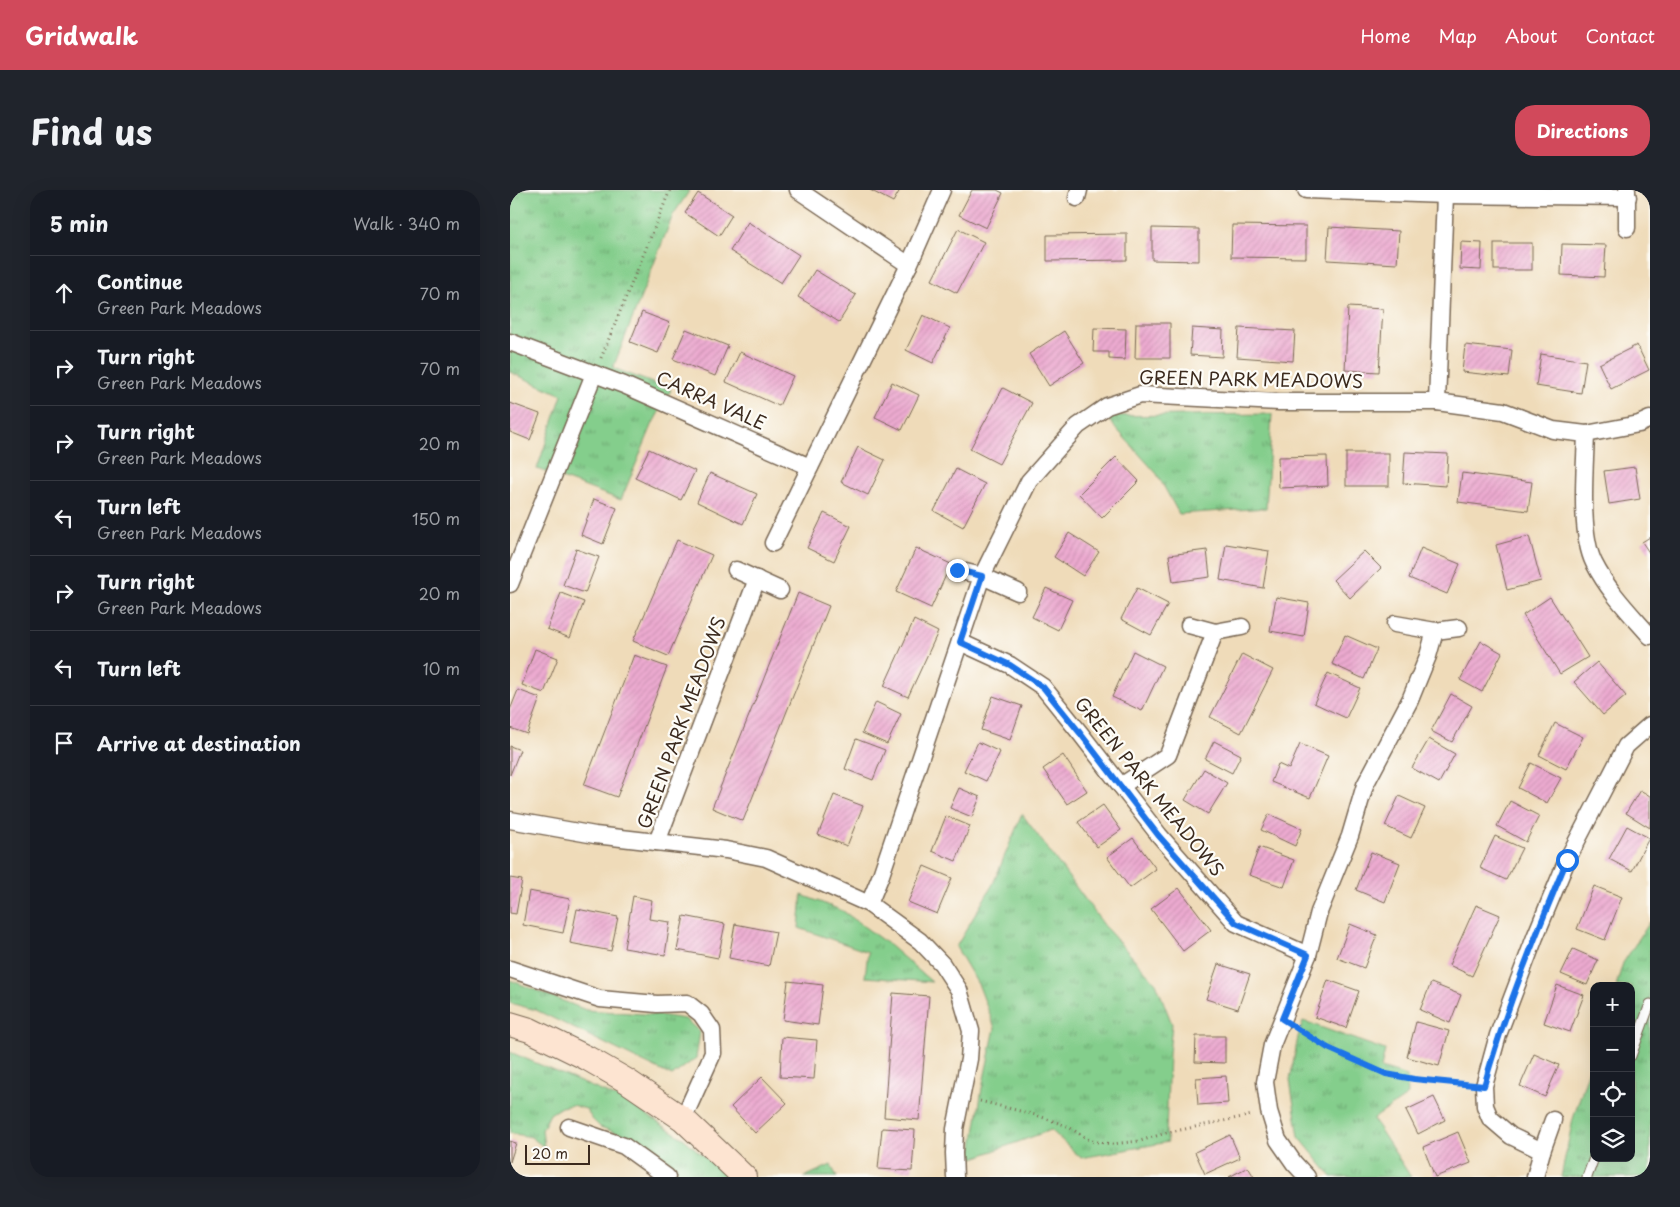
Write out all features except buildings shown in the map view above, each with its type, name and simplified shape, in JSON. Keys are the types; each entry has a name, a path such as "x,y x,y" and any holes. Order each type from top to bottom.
{"main road":[{"path":"510,1024 530,1030 587,1058 626,1081 683,1120 744,1177"}],"street":[{"path":"798,190 909,265"},
{"path":"773,543 909,265 942,190"},
{"path":"1306,190 1445,195 1628,194 1627,228"},
{"path":"1437,402 1445,195"},
{"name":"CARRA VALE","path":"510,342 624,385 810,467"},
{"path":"510,584 594,374"},
{"name":"GREEN PARK MEADOWS","path":"869,904 881,875 982,576 1029,481 1078,426 1107,406 1140,395 1279,402 1437,402 1503,411 1553,430 1586,434 1639,424 1650,419"},
{"path":"1586,434 1584,491 1586,534 1594,562 1615,596 1650,636"},
{"path":"736,570 780,590"},
{"path":"957,570 982,576 1018,592"},
{"name":"GREEN PARK MEADOWS","path":"757,579 657,842 726,850 766,858 869,904 920,941 942,964 960,990 971,1031 969,1059 955,1129 955,1177"},
{"path":"1395,624 1435,630 1458,628"},
{"path":"1189,625 1215,632 1242,627"},
{"path":"1306,1177 1278,1140 1270,1111 1266,1082 1272,1045 1308,955 1319,912 1350,836 1365,785 1410,700 1428,656 1435,630"},
{"path":"1121,786 1168,755 1215,632"},
{"name":"GREEN PARK MEADOWS","path":"960,642 1010,665 1043,687 1158,835 1236,923 1308,955"},
{"path":"1542,1151 1511,1136 1490,1118 1485,1106 1484,1086 1498,1035 1535,937 1567,860 1626,746 1650,726"},
{"path":"510,820 657,842"},
{"path":"510,969 600,999 657,1004 687,1003 701,1014 712,1030 714,1053 683,1120"},
{"path":"1535,1177 1542,1151 1554,1120"},
{"path":"569,1127 624,1146 667,1177"}],"lane":[{"path":"1635,1045 1650,1004"},
{"path":"1587,1177 1593,1162"}],"path":[{"path":"594,374 670,190"},
{"path":"1282,1019 1328,1048 1386,1074 1414,1079 1484,1086"},
{"path":"961,1096 1036,1115 1067,1126 1091,1141 1112,1144 1140,1141 1166,1133 1270,1111"}],"green space":[{"path":"510,190 690,190 673,215 613,368 671,390 653,423 621,500 537,469 562,395 510,372"},
{"path":"1272,414 1266,508 1179,514 1157,474 1105,416"},
{"path":"1022,814 1107,929 1156,983 1172,1024 1166,1133 1168,1142 1081,1158 1051,1130 971,1159 982,1088 995,1028 979,986 956,947 993,884"},
{"path":"802,895 843,911 889,945 932,982 865,977 868,952 799,928"},
{"path":"1650,922 1650,1177 1561,1177 1573,1119 1590,1066 1590,1162 1635,1162 1635,982 1617,982 1623,963"},
{"path":"510,980 586,1010 659,1015 685,1019 700,1032 696,1058 672,1076 536,1010 510,1003"},
{"path":"1303,1021 1385,1050 1381,1068 1407,1076 1408,1095 1373,1119 1411,1177 1332,1177 1299,1137 1290,1080"},
{"path":"510,1052 625,1101 684,1139 728,1177 680,1177 620,1134 600,1127 586,1109 572,1105 561,1107 550,1114 542,1130 544,1147 531,1137 510,1133"},
{"path":"831,1165 837,1177 804,1177"}],"route":[{"path":"957,570 982,576 960,642 1010,665 1043,687 1158,835 1236,923 1308,955 1282,1019 1328,1048 1386,1074 1414,1079 1484,1086 1498,1035 1535,937 1567,860"}]}
